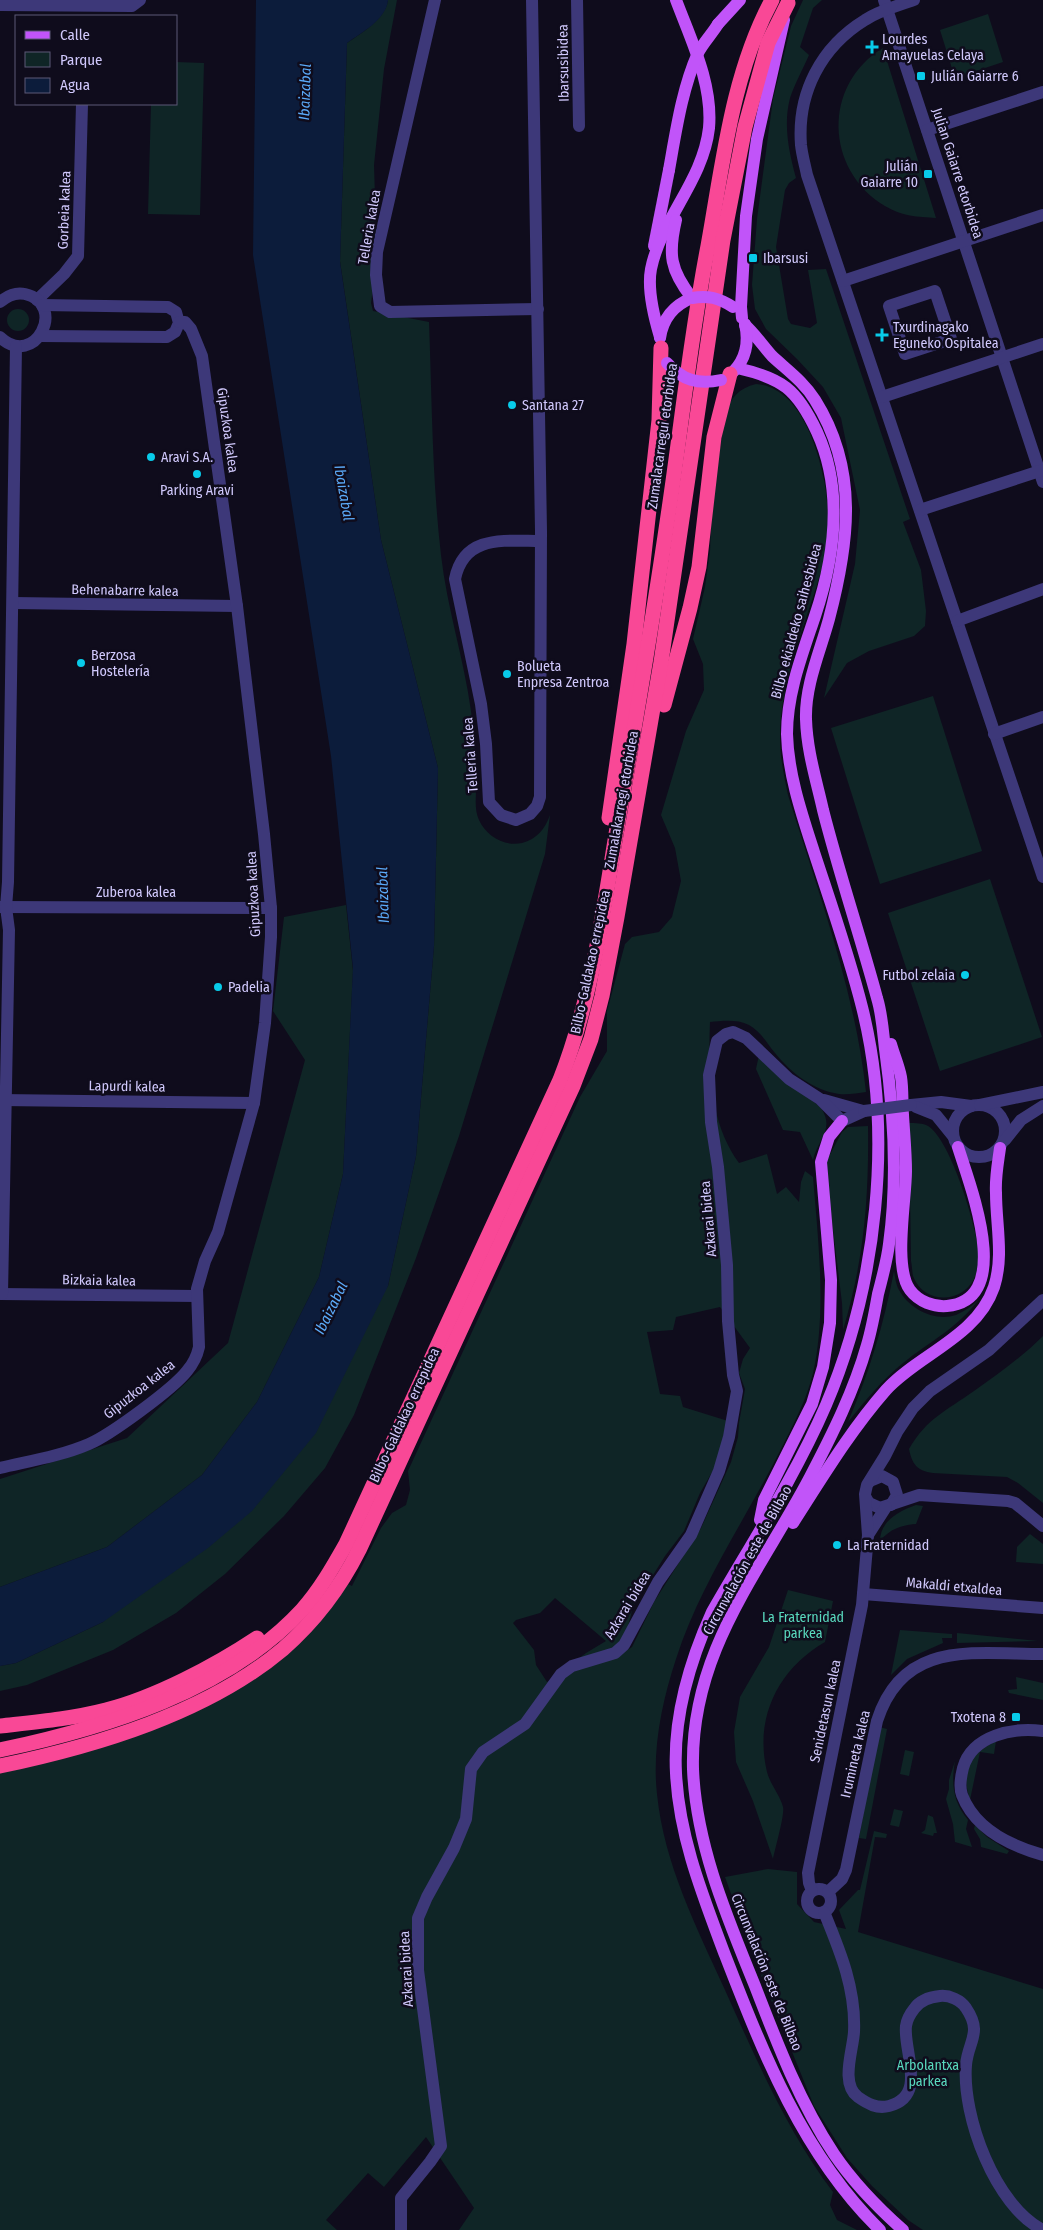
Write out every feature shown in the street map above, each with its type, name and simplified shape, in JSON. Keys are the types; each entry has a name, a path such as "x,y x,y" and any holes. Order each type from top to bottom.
{"highway":[{"name":"Zumalacarregui etorbidea","path":"615,884 648,650 697,356 733,110 754,38 772,0"},
{"name":"Zumalacarregui etorbidea","path":"651,720 683,519 697,356 723,240 745,127 768,43 789,2"},
{"path":"615,884 604,847 634,644 659,420 661,342"},
{"path":"615,884 638,846 666,689 690,608 699,567 714,437 729,374"},
{"name":"Zumalakarregi etorbidea","path":"615,884 651,720"},
{"name":"Bilbo-Galdakao errepidea","path":"0,1750 78,1732 152,1706 186,1690 238,1663 256,1651 302,1609 322,1584 346,1544 560,1080 576,1035 615,884"},
{"name":"Bilbo-Galdakao errepidea","path":"0,1766 96,1742 157,1720 224,1688 252,1672 284,1648 314,1619 334,1593 359,1550 579,1073 591,1039 602,996 615,884"},
{"path":"0,1726 66,1718 107,1710 136,1700 216,1663 302,1609"}],"main road":[{"path":"651,270 659,242 679,206 701,158 709,128 709,112 704,76 676,0"},
{"path":"740,0 718,24 699,51 691,72 677,127 656,228 651,270 655,322 667,363 676,374 692,382 708,383 729,374 747,347 741,307 746,216 766,94 789,2"},
{"path":"679,206 671,242 672,263 676,275 692,298"},
{"path":"661,342 662,326 670,312 678,304 692,298 703,296 718,298 733,306 744,322"},
{"name":"Bilbo ekialdeko saihesbidea","path":"744,322 771,354 813,396 835,442 846,487 846,544 827,626 812,675 806,708 807,746 832,846 848,898"},
{"name":"Bilbo ekialdeko saihesbidea","path":"729,374 773,378 793,393 809,416 820,439 830,474 834,508 832,550 822,592 795,677 788,709 787,735 790,766 806,826 854,979 872,1055"},
{"name":"Circunvalación este de Bilbao","path":"848,898 879,1005 890,1083 895,1166 889,1246 867,1347 838,1423 737,1603 712,1655 702,1684 697,1711 693,1772 699,1818 717,1886 729,1922 769,2023 804,2099 832,2151 854,2180 903,2230"},
{"path":"879,1005 901,1078 906,1170 902,1248 903,1272 910,1290 925,1303 939,1307 951,1306 967,1298 975,1290 980,1279 985,1254 980,1218 956,1142"},
{"name":"Circunvalación este de Bilbao","path":"872,1055 877,1109 876,1182 870,1246 862,1293 848,1345 826,1404 804,1450 712,1612 695,1652 686,1681 679,1718 676,1773 683,1830 701,1893 753,2024 797,2119 827,2170 850,2199 880,2230"},
{"path":"756,1536 764,1500 801,1429 812,1404 823,1367 830,1323 831,1280 821,1162 829,1137 842,1120"},
{"path":"723,1632 861,1418 888,1388 956,1337 978,1316 994,1288 1000,1259 996,1191 1002,1145"}],"street":[{"name":"Telleria kalea","path":"435,0 377,252 376,275 380,306 390,312 538,309"},
{"name":"Telleria kalea","path":"532,0 541,541 540,797 538,806 530,814 516,820 501,816 489,802 486,744 481,704 455,579 457,569 463,558 472,549 484,543 496,541 541,541"},
{"name":"Ibarsusibidea","path":"577,0 579,126"},
{"path":"914,0 886,5 834,44 816,70 804,98 800,119 801,147 808,175 838,267 994,734 1038,846 1043,877"},
{"path":"6,3 83,11 136,3"},
{"name":"Julian Gaiarre etorbidea","path":"886,5 1001,357 1042,474 920,510"},
{"path":"927,130 1043,92"},
{"name":"Gorbeia kalea","path":"39,303 78,256 82,105"},
{"path":"843,281 1043,215"},
{"path":"935,290 951,339 905,354 889,306 935,290"},
{"path":"0,302 8,296 20,293 39,303 46,321 40,336 27,345 16,346 0,337"},
{"name":"Gipuzkoa kalea","path":"0,1468 63,1453 91,1443 129,1419 175,1383 187,1371 197,1356 199,1347 197,1289 205,1262 218,1232 254,1103 265,1023 271,908 237,606 202,356 191,329 186,322 179,322 176,312 168,307 39,303"},
{"path":"40,336 167,337 176,332 179,322"},
{"path":"882,397 1043,344"},
{"path":"1,1294 3,1100 9,930 3,907 8,882 16,346"},
{"path":"957,621 1043,589"},
{"name":"Behenabarre kalea","path":"13,603 237,606"},
{"path":"994,734 1043,717"},
{"name":"Zuberoa kalea","path":"3,907 271,908"},
{"name":"Azkarai bidea","path":"401,2230 401,2198 441,2146 418,1970 418,1918 427,1896 454,1848 466,1820 471,1769 484,1752 525,1724 561,1674 572,1666 615,1653 624,1645 658,1582 690,1535 719,1471 729,1437 737,1391 733,1375 728,1321 728,1265 718,1167 711,1122 709,1075 717,1041 726,1034 740,1034 789,1079 820,1098"},
{"path":"956,1142 955,1122 964,1110 975,1105 1043,1092"},
{"path":"820,1098 842,1120 864,1111 941,1102 989,1106 1002,1117 1005,1125 1002,1145"},
{"path":"820,1098 864,1111"},
{"name":"Lapurdi kalea","path":"3,1100 254,1103"},
{"path":"911,1105 936,1115 956,1142 971,1156 978,1158 994,1153 1021,1120 1043,1106"},
{"name":"Bizkaia kalea","path":"1,1294 197,1296"},
{"path":"919,1495 888,1506 874,1507 866,1498 865,1489 885,1456 896,1432 913,1408 930,1391 989,1350 1043,1300"},
{"path":"885,1456 896,1495 888,1506"},
{"path":"870,1481 882,1476 919,1495 1015,1503 1043,1526"},
{"name":"Senidetasun kalea","path":"812,1891 808,1873 863,1594 868,1535 866,1498"},
{"name":"Senidetasun kalea","path":"868,1535 888,1506"},
{"name":"Makaldi etxaldea","path":"863,1594 1043,1608"},
{"name":"Irumineta kalea","path":"828,1892 842,1879 846,1870 877,1721 883,1702 892,1688 914,1669 938,1657 954,1654 1043,1654"},
{"path":"1043,1731 1014,1730 989,1739 977,1746 964,1762 961,1782 962,1794 975,1817 1008,1842 1043,1855"},
{"path":"820,1889 828,1892 832,1903 824,1912 815,1912 809,1907 807,1898 812,1891 820,1889"},
{"path":"824,1912 840,1948 850,1981 855,2016 849,2072 850,2088 855,2096 874,2106 882,2107 894,2104 902,2098 910,2086 912,2076 906,2026 909,2016 918,2004 928,1998 945,1996 965,2006 975,2029 974,2041 966,2065 969,2104 979,2141 994,2176 1007,2196 1020,2213 1043,2230"}],"green space":[{"path":"388,0 397,0 384,69 374,165 377,259 371,303 373,311 429,322 438,526 444,575 471,711 477,767 477,815 482,826 491,835 503,842 516,844 536,836 546,825 550,815 545,854 459,1136 416,1258 354,1415 325,1468 284,1516 225,1574 176,1613 113,1650 27,1685 0,1691 0,1666 16,1663 103,1622 388,1286 416,1156 434,946 438,768 381,540 340,261 347,43 378,19 383,13"},
{"path":"803,0 822,0 813,8 800,47 809,55 792,92 788,108 788,138 796,178 789,183 785,190 776,247 788,319 791,324 810,328 817,323 808,270 826,269 910,519 903,522 921,570 926,611 925,626 914,636 869,651 847,663 824,698 855,564 860,510 841,418 823,387 766,329 755,309 752,285 757,219 773,99 791,26"},
{"path":"988,14 1003,62 955,78 940,30"},
{"path":"883,48 936,218 903,214 885,206 865,190 851,171 842,150 839,127 841,105 849,83 863,64"},
{"path":"178,62 204,63 200,215 148,214 151,105 178,105"},
{"path":"18,309 26,312 29,320 26,328 18,331 10,328 7,320 10,312"},
{"path":"756,384 771,388 783,395 794,406 803,420 816,450 826,489 828,516 826,553 797,644 785,691 781,714 780,745 788,795 844,979 861,1054 866,1092 839,1094 820,1089 795,1074 760,1034 749,1025 735,1021 710,1022 713,1096 722,1131 729,1148 739,1163 767,1154 777,1194 786,1187 799,1202 801,1182 805,1171 813,1177 820,1276 820,1326 813,1373 799,1412 786,1440 724,1552 686,1631 671,1675 659,1726 656,1777 666,1845 683,1894 703,1942 773,2094 816,2169 833,2192 830,2205 837,2220 857,2230 459,2230 474,2208 426,2137 384,2187 368,2173 326,2220 337,2230 0,2230 0,1764 121,1733 265,1663 342,1581 352,1586 381,1528 392,1513 406,1505 410,1490 408,1471 580,1097 607,1051 607,1011 625,944 632,937 659,932 672,917 681,881 675,848 661,815 686,731 704,690 703,664 693,639 705,587 710,551 712,501 725,415 736,395","holes":["720,1307 750,1348 743,1359 739,1373 745,1389 738,1437 731,1462 701,1528 654,1602 632,1647 621,1654 633,1607 665,1556 684,1531 700,1493 715,1467 728,1421 683,1407 680,1396 660,1394 647,1332 673,1330 676,1317","555,1598 606,1641 586,1653 547,1682 536,1665 534,1650 513,1623 516,1620 540,1613"]},
{"path":"933,696 982,851 880,884 831,728"},
{"name":"Futbol zelaia","path":"990,879 1042,1037 940,1071 888,913"},
{"path":"346,905 353,971 343,1174 319,1277 257,1402 202,1475 107,1547 0,1587 0,1479 127,1438 228,1343 305,1060 273,1011 284,917"},
{"path":"759,1055 821,1108 825,1115 826,1128 813,1160 800,1132 783,1130 756,1069"},
{"path":"909,1123 926,1125 937,1134 954,1166 968,1206 979,1255 976,1274 971,1284 955,1296 945,1298 926,1293 918,1286 913,1276 911,1261"},
{"path":"868,1126 864,1229 856,1279 843,1330 842,1303 825,1164 842,1132 848,1127"},
{"path":"894,1271 897,1286 903,1297 916,1308 931,1315 948,1317 956,1315 979,1299 953,1326 888,1376 848,1422 875,1348 886,1310"},
{"path":"1043,1336 1043,1503 1018,1483 1007,1477 933,1473 923,1471 916,1466 909,1449 930,1422 1010,1365"},
{"path":"916,1505 923,1506 916,1524 896,1528 880,1541 883,1528 887,1522 903,1510"},
{"path":"1030,1534 1043,1544 1043,1564 1016,1562 1017,1547"},
{"name":"La Fraternidad parkea","path":"788,1590 833,1601 825,1642 808,1653 794,1666 774,1697 767,1714 764,1752 767,1772 783,1807 773,1859 753,1801 736,1762 734,1732 740,1697 769,1647"},
{"path":"900,1630 952,1634 952,1638 942,1638 943,1643 907,1659 891,1675"},
{"path":"957,1633 1038,1641 957,1643"},
{"path":"1016,1677 1043,1683 1043,1700 1009,1693 1008,1690 1017,1689"},
{"path":"879,1727 887,1729 866,1839 859,1838"},
{"path":"996,1741 994,1754 980,1752 970,1800 966,1779 969,1764 979,1752"},
{"path":"905,1750 914,1752 909,1776 900,1774"},
{"path":"955,1761 954,1792 959,1806 968,1820 966,1829 972,1847 955,1842 953,1824 946,1799"},
{"path":"894,1809 903,1811 899,1827 890,1825"},
{"path":"928,1815 933,1817 937,1833 934,1833 933,1836 921,1833 925,1830"},
{"path":"975,1825 987,1837 1009,1851 1007,1854 981,1847 980,1839 974,1829"},
{"name":"Arbolantxa parkea","path":"874,1831 887,1834 886,1838 875,1837 858,1932 1043,1989 1043,2230 923,2230 908,2220 872,2186 847,2158 814,2106 754,1958 725,1877 768,1869 797,1872 797,1904 814,1922 846,1929 839,1910 860,1890"}],"water":[{"name":"Ibaizabal","path":"256,0 388,0 383,14 366,30 347,43 340,262 381,540 438,768 434,946 416,1156 388,1286 316,1433 252,1511 208,1548 103,1622 16,1663 0,1666 0,1587 107,1547 202,1475 257,1402 319,1277 343,1174 353,968 331,756 253,255"}],"place":[{"name":"Lourdes Amayuelas Celaya","path":"872,47"},
{"name":"Julián Gaiarre 6","path":"921,76"},
{"name":"Julián Gaiarre 10","path":"928,174"},
{"name":"Ibarsusi","path":"753,258"},
{"name":"Txurdinagako Eguneko Ospitalea","path":"882,335"},
{"name":"Santana 27","path":"512,405"},
{"name":"Aravi S.A.","path":"151,457"},
{"name":"Parking Aravi","path":"197,474"},
{"name":"Berzosa Hostelería","path":"81,663"},
{"name":"Bolueta Enpresa Zentroa","path":"507,674"},
{"name":"Futbol zelaia","path":"965,975"},
{"name":"Padelia","path":"218,987"},
{"name":"La Fraternidad","path":"837,1545"},
{"name":"Txotena 8","path":"1016,1717"}]}
